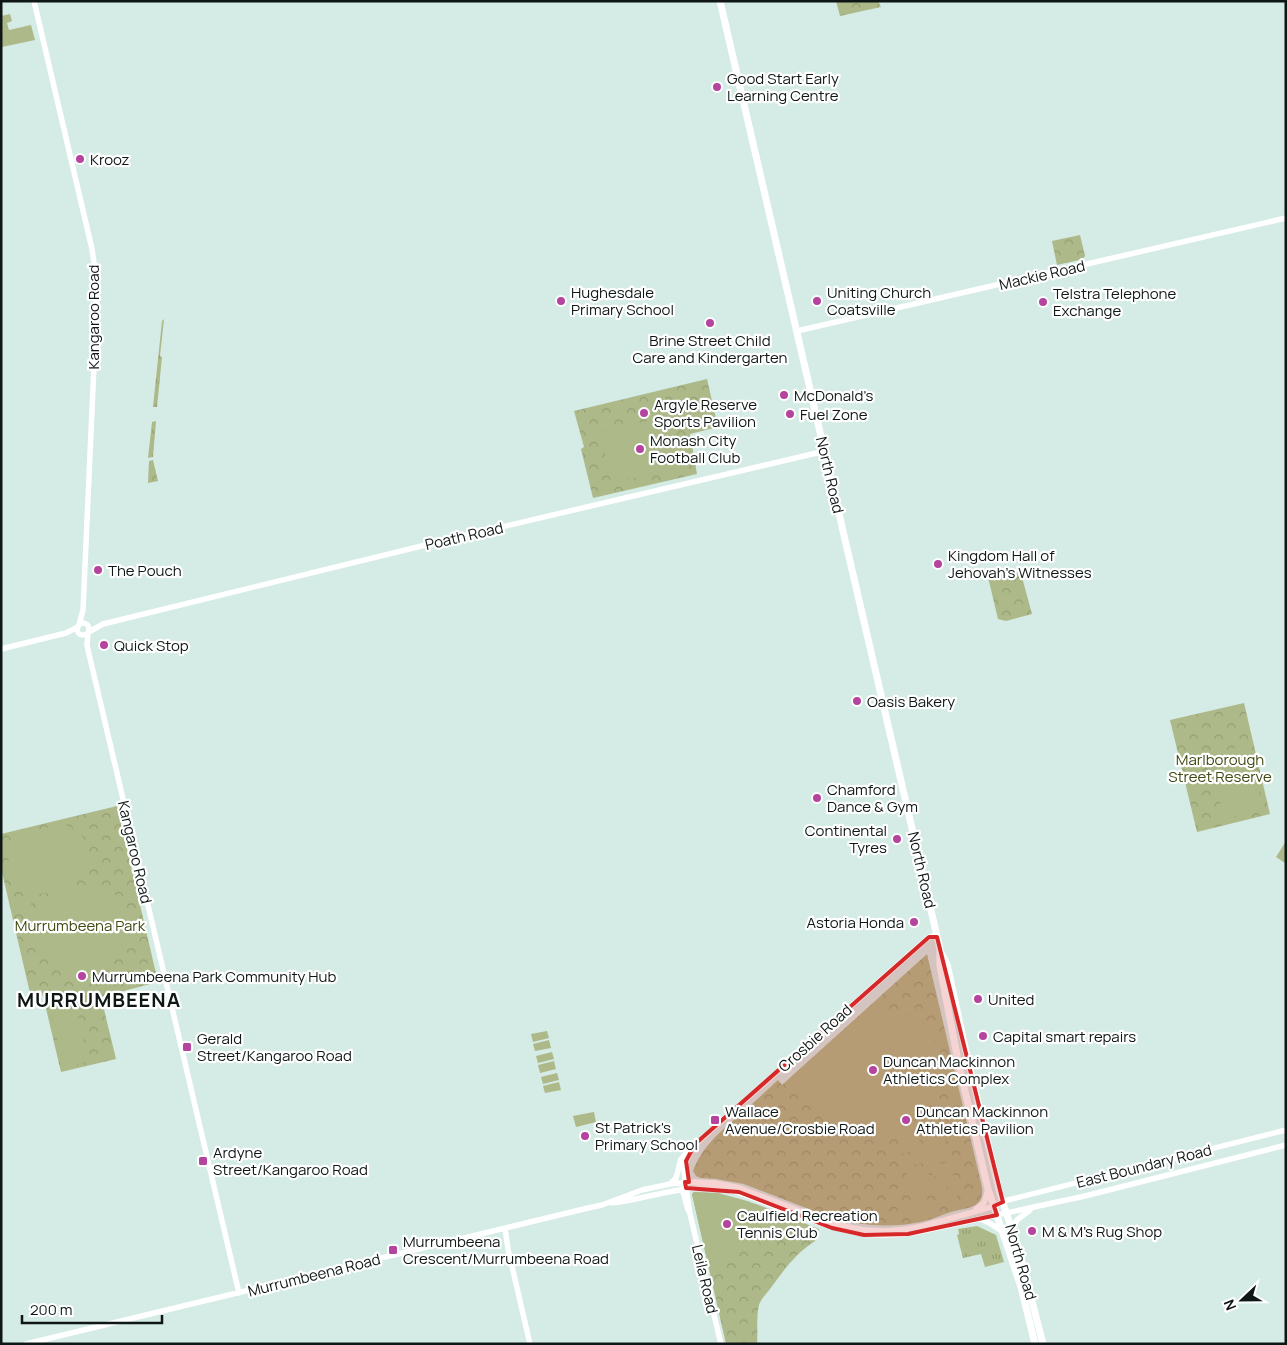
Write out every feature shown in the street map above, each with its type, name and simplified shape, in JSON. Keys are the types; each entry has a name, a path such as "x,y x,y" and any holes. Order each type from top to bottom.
{"highway":[{"name":"North Road","path":"720,1 937,938 946,964 1002,1202 1029,1284 1043,1344"},
{"name":"North Road","path":"940,949 940,966 958,1061 988,1189 1021,1287 1035,1344"}],"street":[{"name":"Kangaroo Road","path":"34,1 92,249 96,276 95,352 82,610 78,626"},
{"name":"Mackie Road","path":"797,331 1286,218"},
{"name":"Poath Road","path":"87,624 103,624 462,536 825,451"},
{"name":"Kangaroo Road","path":"82,610 87,624"},
{"path":"1,649 66,634 85,635 89,632 89,627 83,623 66,634"},
{"name":"Poath Road","path":"89,632 103,624"},
{"path":"78,626 77,631 80,635"},
{"name":"Kangaroo Road","path":"87,645 89,632"},
{"name":"Kangaroo Road","path":"80,635 87,645 239,1293"},
{"name":"Crosbie Road","path":"684,1160 695,1144 929,937 934,936 937,938"},
{"name":"East Boundary Road","path":"1002,1202 1286,1130"},
{"name":"East Boundary Road","path":"1006,1213 1085,1196 1286,1145"},
{"path":"684,1160 688,1174 694,1182"},
{"path":"670,1184 676,1178 684,1160"},
{"name":"Leila Road","path":"684,1160 686,1204 690,1214 720,1344"},
{"name":"Murrumbeena Road","path":"602,1204 637,1199 694,1182 714,1183 740,1188 844,1226 885,1231 907,1230 994,1206 1002,1202"},
{"name":"Murrumbeena Road","path":"26,1344 503,1229 602,1204 642,1190 670,1184 733,1191 832,1228 864,1235 908,1234 1006,1213"},
{"path":"973,1212 984,1203 988,1189"},
{"path":"1012,1228 1020,1217 1034,1207"},
{"path":"979,1219 1003,1232"},
{"path":"503,1229 530,1344"}],"highlighted area":[{"path":"929,937 937,937 1003,1202 994,1206 997,1215 908,1234 864,1235 832,1228 739,1192 686,1188 685,1182 689,1182 686,1161 695,1144"}],"green space":[{"path":"836,1 878,1 881,7 840,16"},
{"path":"10,14 12,21 7,23 9,30 31,25 35,40 2,47 1,16"},
{"path":"1080,235 1085,256 1083,259 1057,265 1052,241"},
{"path":"164,319 157,407 153,407 162,321"},
{"path":"707,379 718,427 690,434 697,474 593,498 581,449 584,447 574,411"},
{"name":"Monash City Football Club","path":"669,416 681,467 612,483 600,432"},
{"path":"156,421 153,457 148,458 152,422"},
{"path":"153,460 158,481 148,483 149,461"},
{"path":"1020,570 1032,614 1006,621 998,619 988,577"},
{"name":"Marlborough Street Reserve","path":"1244,703 1270,814 1197,832 1170,720"},
{"path":"1248,745 1263,810 1224,819 1209,754"},
{"name":"Murrumbeena Park","path":"117,806 158,982 101,997 116,1059 61,1072 41,990 30,993 1,868 1,834"},
{"path":"66,825 78,832 86,843 90,855 86,873 74,883 39,894 18,886 14,881 9,865 9,851 13,842 32,831"},
{"path":"1286,841 1286,861 1285,863 1276,857"},
{"path":"82,885 105,889 120,899 127,913 128,928 123,944 111,957 95,966 73,968 48,960 40,952 34,942 33,920 38,908 55,892 63,888"},
{"path":"26,896 33,900 26,913 19,909"},
{"path":"927,954 982,1187 981,1200 977,1204 921,1222 899,1225 854,1223 832,1218 744,1184 696,1176 693,1171 697,1162 718,1135 778,1080 782,1085"},
{"name":"Duncan Mackinnon Athletics Complex","path":"875,1003 884,1016 899,1014 913,1018 920,1021 931,1031 936,1037 934,1039 946,1063 950,1083 931,1088 934,1097 930,1104 927,1103 923,1106 925,1108 912,1118 918,1124 914,1133 893,1138 893,1133 886,1137 884,1135 876,1139 859,1140 843,1135 828,1125 805,1099 797,1095 798,1086 792,1076"},
{"path":"76,1008 89,1061 64,1068 51,1014"},
{"path":"547,1031 549,1038 533,1042 531,1034"},
{"path":"549,1040 551,1048 535,1051 533,1044"},
{"path":"552,1052 554,1059 538,1063 536,1056"},
{"path":"554,1061 556,1069 540,1073 538,1065"},
{"path":"557,1073 559,1080 543,1084 541,1077"},
{"path":"559,1082 561,1090 545,1093 543,1086"},
{"path":"594,1112 596,1122 576,1127 573,1116"},
{"path":"944,1132 946,1142 926,1148 923,1137"},
{"path":"919,1138 922,1149 901,1154 899,1144"},
{"path":"947,1145 950,1156 929,1161 926,1151"},
{"path":"923,1151 925,1162 905,1167 902,1157"},
{"path":"951,1161 954,1172 933,1177 930,1167"},
{"path":"927,1168 930,1178 909,1183 906,1173"},
{"path":"954,1175 957,1185 936,1190 934,1180"},
{"path":"930,1181 933,1191 912,1196 909,1186"},
{"path":"694,1192 711,1193 743,1200 819,1229 815,1241 790,1263 761,1301 758,1314 757,1344 726,1344 692,1194"},
{"name":"Caulfield Recreation Tennis Club","path":"694,1192 718,1193 750,1202 760,1246 736,1252 738,1261 709,1268 692,1194"},
{"path":"956,1192 959,1202 938,1207 935,1197"},
{"path":"933,1198 935,1208 915,1213 912,1203"},
{"path":"977,1226 996,1235 1004,1262 985,1267 981,1254 963,1258 957,1235 959,1234 958,1229"}],"place":[{"name":"Good Start Early Learning Centre","path":"717,87"},
{"name":"Krooz","path":"80,159"},
{"name":"Hughesdale Primary School","path":"561,301"},
{"name":"Uniting Church Coatsville","path":"817,301"},
{"name":"Telstra Telephone Exchange","path":"1043,302"},
{"name":"Brine Street Child Care and Kindergarten","path":"710,323"},
{"name":"McDonald's","path":"784,395"},
{"name":"Argyle Reserve Sports Pavilion","path":"644,413"},
{"name":"Fuel Zone","path":"790,414"},
{"name":"Monash City Football Club","path":"640,449"},
{"name":"Kingdom Hall of Jehovah's Witnesses","path":"938,564"},
{"name":"The Pouch","path":"98,570"},
{"name":"Quick Stop","path":"104,645"},
{"name":"Oasis Bakery","path":"857,701"},
{"name":"Chamford Dance & Gym","path":"817,798"},
{"name":"Continental Tyres","path":"897,839"},
{"name":"Astoria Honda","path":"914,922"},
{"name":"Murrumbeena Park Community Hub","path":"82,976"},
{"name":"United","path":"978,999"},
{"name":"Capital smart repairs","path":"983,1036"},
{"name":"Gerald Street/Kangaroo Road","path":"187,1047"},
{"name":"Duncan Mackinnon Athletics Complex","path":"873,1070"},
{"name":"Wallace Avenue/Crosbie Road","path":"715,1120"},
{"name":"Duncan Mackinnon Athletics Pavilion","path":"906,1120"},
{"name":"St Patrick's Primary School","path":"585,1136"},
{"name":"Ardyne Street/Kangaroo Road","path":"203,1161"},
{"name":"Caulfield Recreation Tennis Club","path":"727,1224"},
{"name":"M & M's Rug Shop","path":"1032,1231"},
{"name":"Murrumbeena Crescent/Murrumbeena Road","path":"393,1250"}],"district":[{"name":"MURRUMBEENA","path":"99,999"}]}
